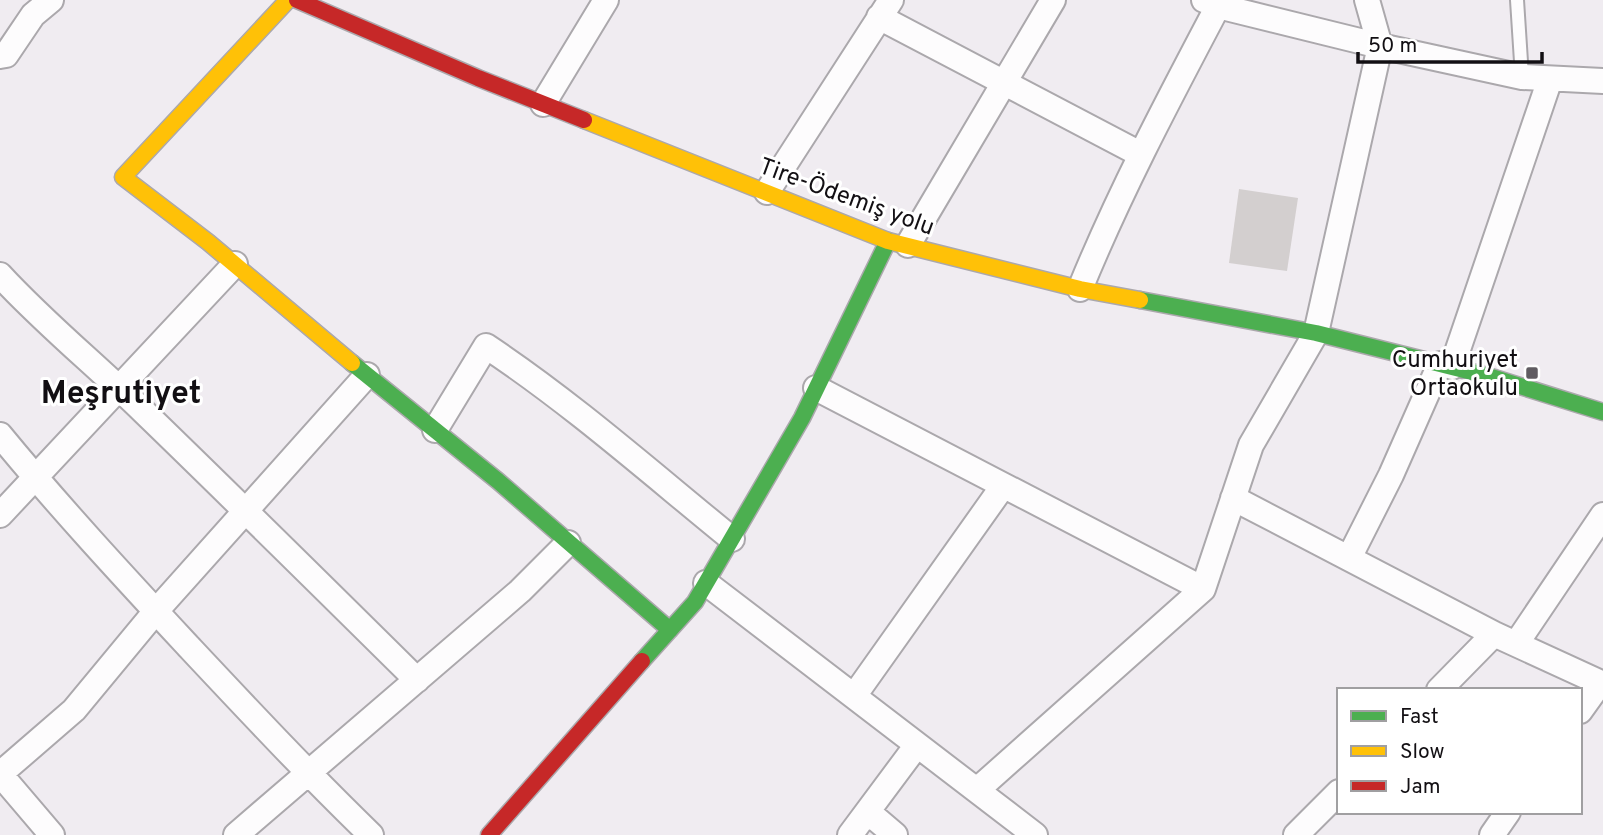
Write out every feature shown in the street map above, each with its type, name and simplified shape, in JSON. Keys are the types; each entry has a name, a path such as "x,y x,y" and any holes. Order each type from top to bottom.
{"street":[{"path":"0,56 6,55 33,16 51,0"},
{"path":"288,0 123,177 235,264 498,481 670,630"},
{"name":"Tire-Ödemiş yolu","path":"297,0 543,104 898,243 1080,289 1316,332 1488,376"},
{"path":"543,104 606,0"},
{"path":"497,832 695,602 898,243 1004,84 1053,0"},
{"path":"976,790 1203,590 1251,444 1316,332 1380,46 1367,0"},
{"path":"1080,289 1104,231 1211,3 1380,46 1522,76 1603,81"},
{"path":"767,192 885,9 1004,84 1140,154"},
{"path":"1349,558 1446,365 1514,191 1550,79"},
{"path":"0,515 235,264"},
{"path":"0,275 24,301 246,510 417,680"},
{"path":"435,430 486,346 511,362 732,539"},
{"path":"52,835 0,774 74,710 156,611 367,375"},
{"path":"1488,376 1590,392"},
{"path":"1488,376 1603,412"},
{"path":"816,388 1203,590"},
{"path":"0,435 156,611 308,774 372,835"},
{"path":"855,696 1003,485"},
{"path":"1233,498 1505,639 1602,683 1582,708"},
{"path":"1442,688 1505,639 1603,515"},
{"path":"236,835 520,591 568,543"},
{"path":"706,583 1035,835"},
{"path":"850,835 917,744"},
{"path":"1296,835 1337,794"},
{"path":"868,812 895,835"},
{"path":"1492,835 1507,814"}],"lane":[{"path":"1517,0 1522,76"}],"building":[{"path":"1239,189 1298,198 1287,271 1229,263"}],"traffic: fast":[{"path":"642,661 695,602 802,418 888,241"},
{"path":"1140,300 1316,333 1488,376 1603,412"},
{"path":"352,363 498,481 670,630"}],"traffic: slow":[{"path":"288,0 123,177 208,242 352,363"},
{"path":"584,120 888,241 1080,289 1140,300"}],"traffic: jam":[{"path":"297,0 478,78 584,120"},
{"path":"489,835 642,661"}],"place":[{"name":"Cumhuriyet Ortaokulu","path":"1532,373"}],"district":[{"name":"Meşrutiyet","path":"121,392"}]}
